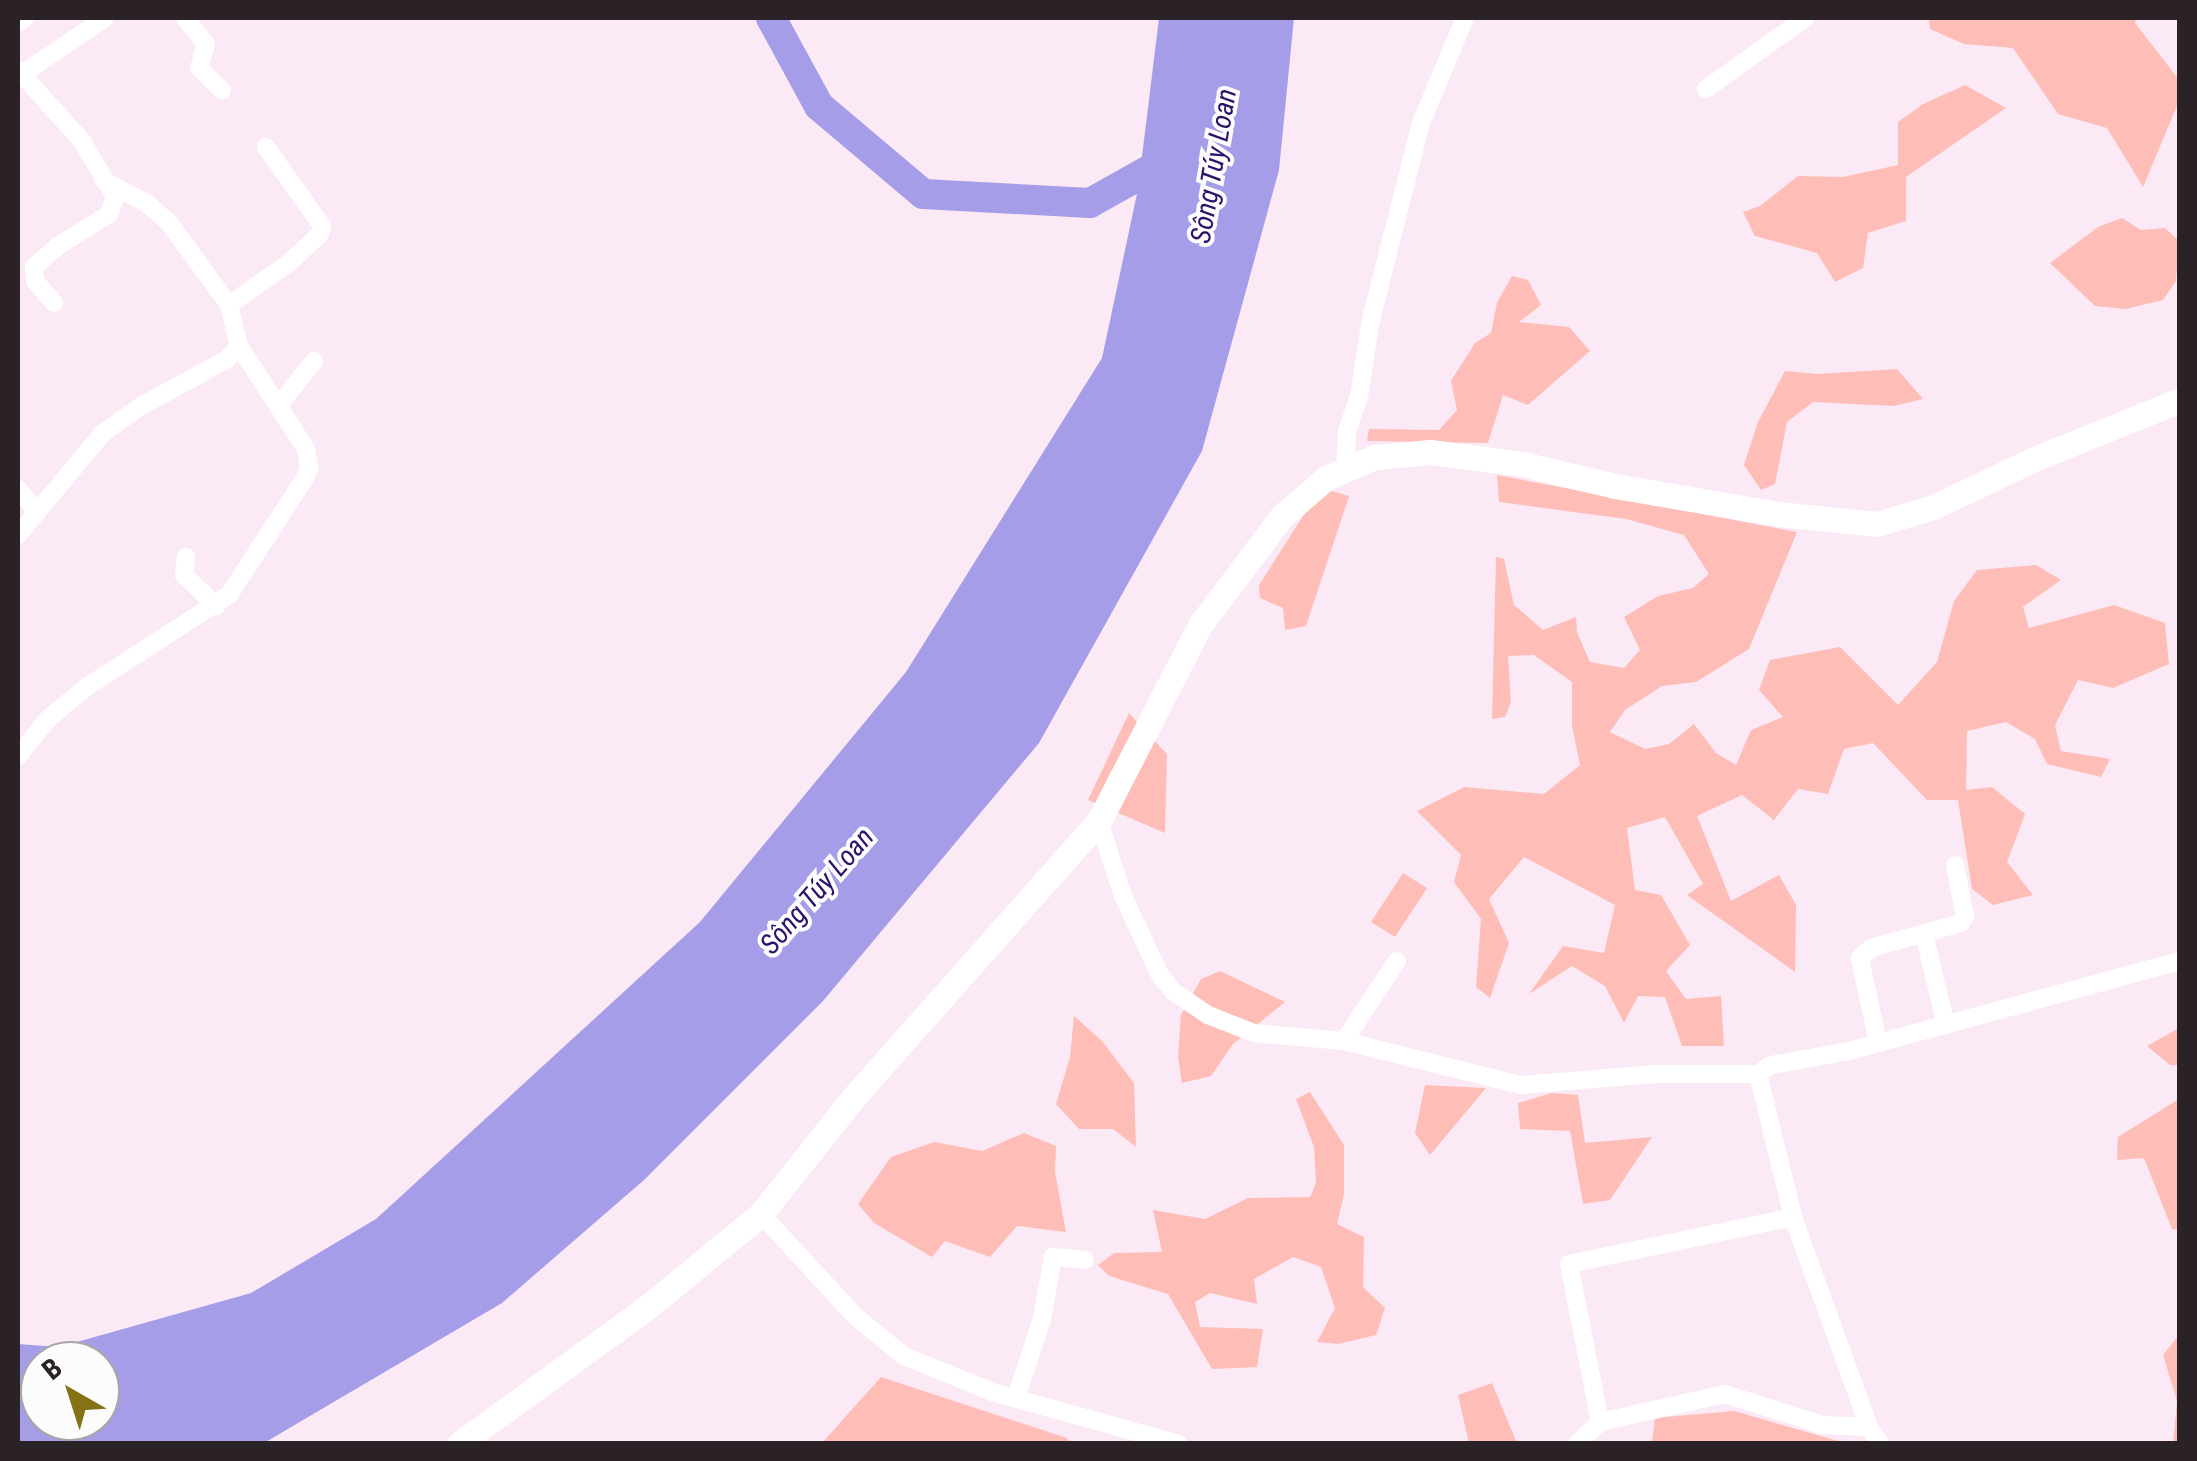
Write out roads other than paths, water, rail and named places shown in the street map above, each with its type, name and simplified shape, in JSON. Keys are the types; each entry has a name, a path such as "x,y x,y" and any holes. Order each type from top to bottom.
{"street":[{"path":"18,24 25,18"},
{"path":"54,302 36,281 34,267 58,246 109,214 115,197 82,141 19,74 105,18"},
{"path":"185,18 206,44 199,68 222,90"},
{"path":"1345,469 1347,431 1360,397 1370,324 1421,124 1464,18"},
{"path":"1706,89 1805,18"},
{"path":"229,305 290,263 320,234 322,226 266,147"},
{"path":"18,756 48,719 84,688 216,606 240,582 309,468 306,449 239,346 229,305 158,212 104,181"},
{"path":"18,535 103,434 141,406 226,360 239,346"},
{"path":"278,406 314,361"},
{"path":"459,1444 645,1308 761,1214 852,1099 1100,821 1200,625 1282,516 1326,478 1376,457 1430,452 1522,464 1615,486 1778,514 1877,524 1933,507 2039,457 2180,400"},
{"path":"18,489 37,512"},
{"path":"186,557 184,575 216,606"},
{"path":"1100,821 1122,896 1160,975 1174,992 1208,1014 1254,1033 1344,1041 1520,1085 1656,1074 1758,1074 1771,1065 1878,1043 2180,962"},
{"path":"1878,1043 1860,958 1871,948 1964,920 1955,866"},
{"path":"1924,934 1946,1024"},
{"path":"1344,1041 1397,961"},
{"path":"1758,1074 1794,1217 1868,1427 1880,1444"},
{"path":"761,1214 856,1317 904,1356 940,1374 1179,1444"},
{"path":"1600,1422 1569,1264 1794,1217"},
{"path":"1016,1398 1042,1319 1053,1257 1085,1260"},
{"path":"1577,1444 1600,1422 1725,1394 1822,1426 1868,1427"}],"water":[{"name":"Sông Túy Loan","path":"1159,18 1294,18 1279,170 1202,451 1039,743 823,1001 644,1180 502,1303 264,1443 18,1443 18,1344 20,1441 120,1441 120,1341 80,1341 251,1293 376,1219 700,922 906,672 1102,358 1138,189"}],"waterway":[{"path":"771,18 819,106 923,194 1090,203 1176,155"}]}
